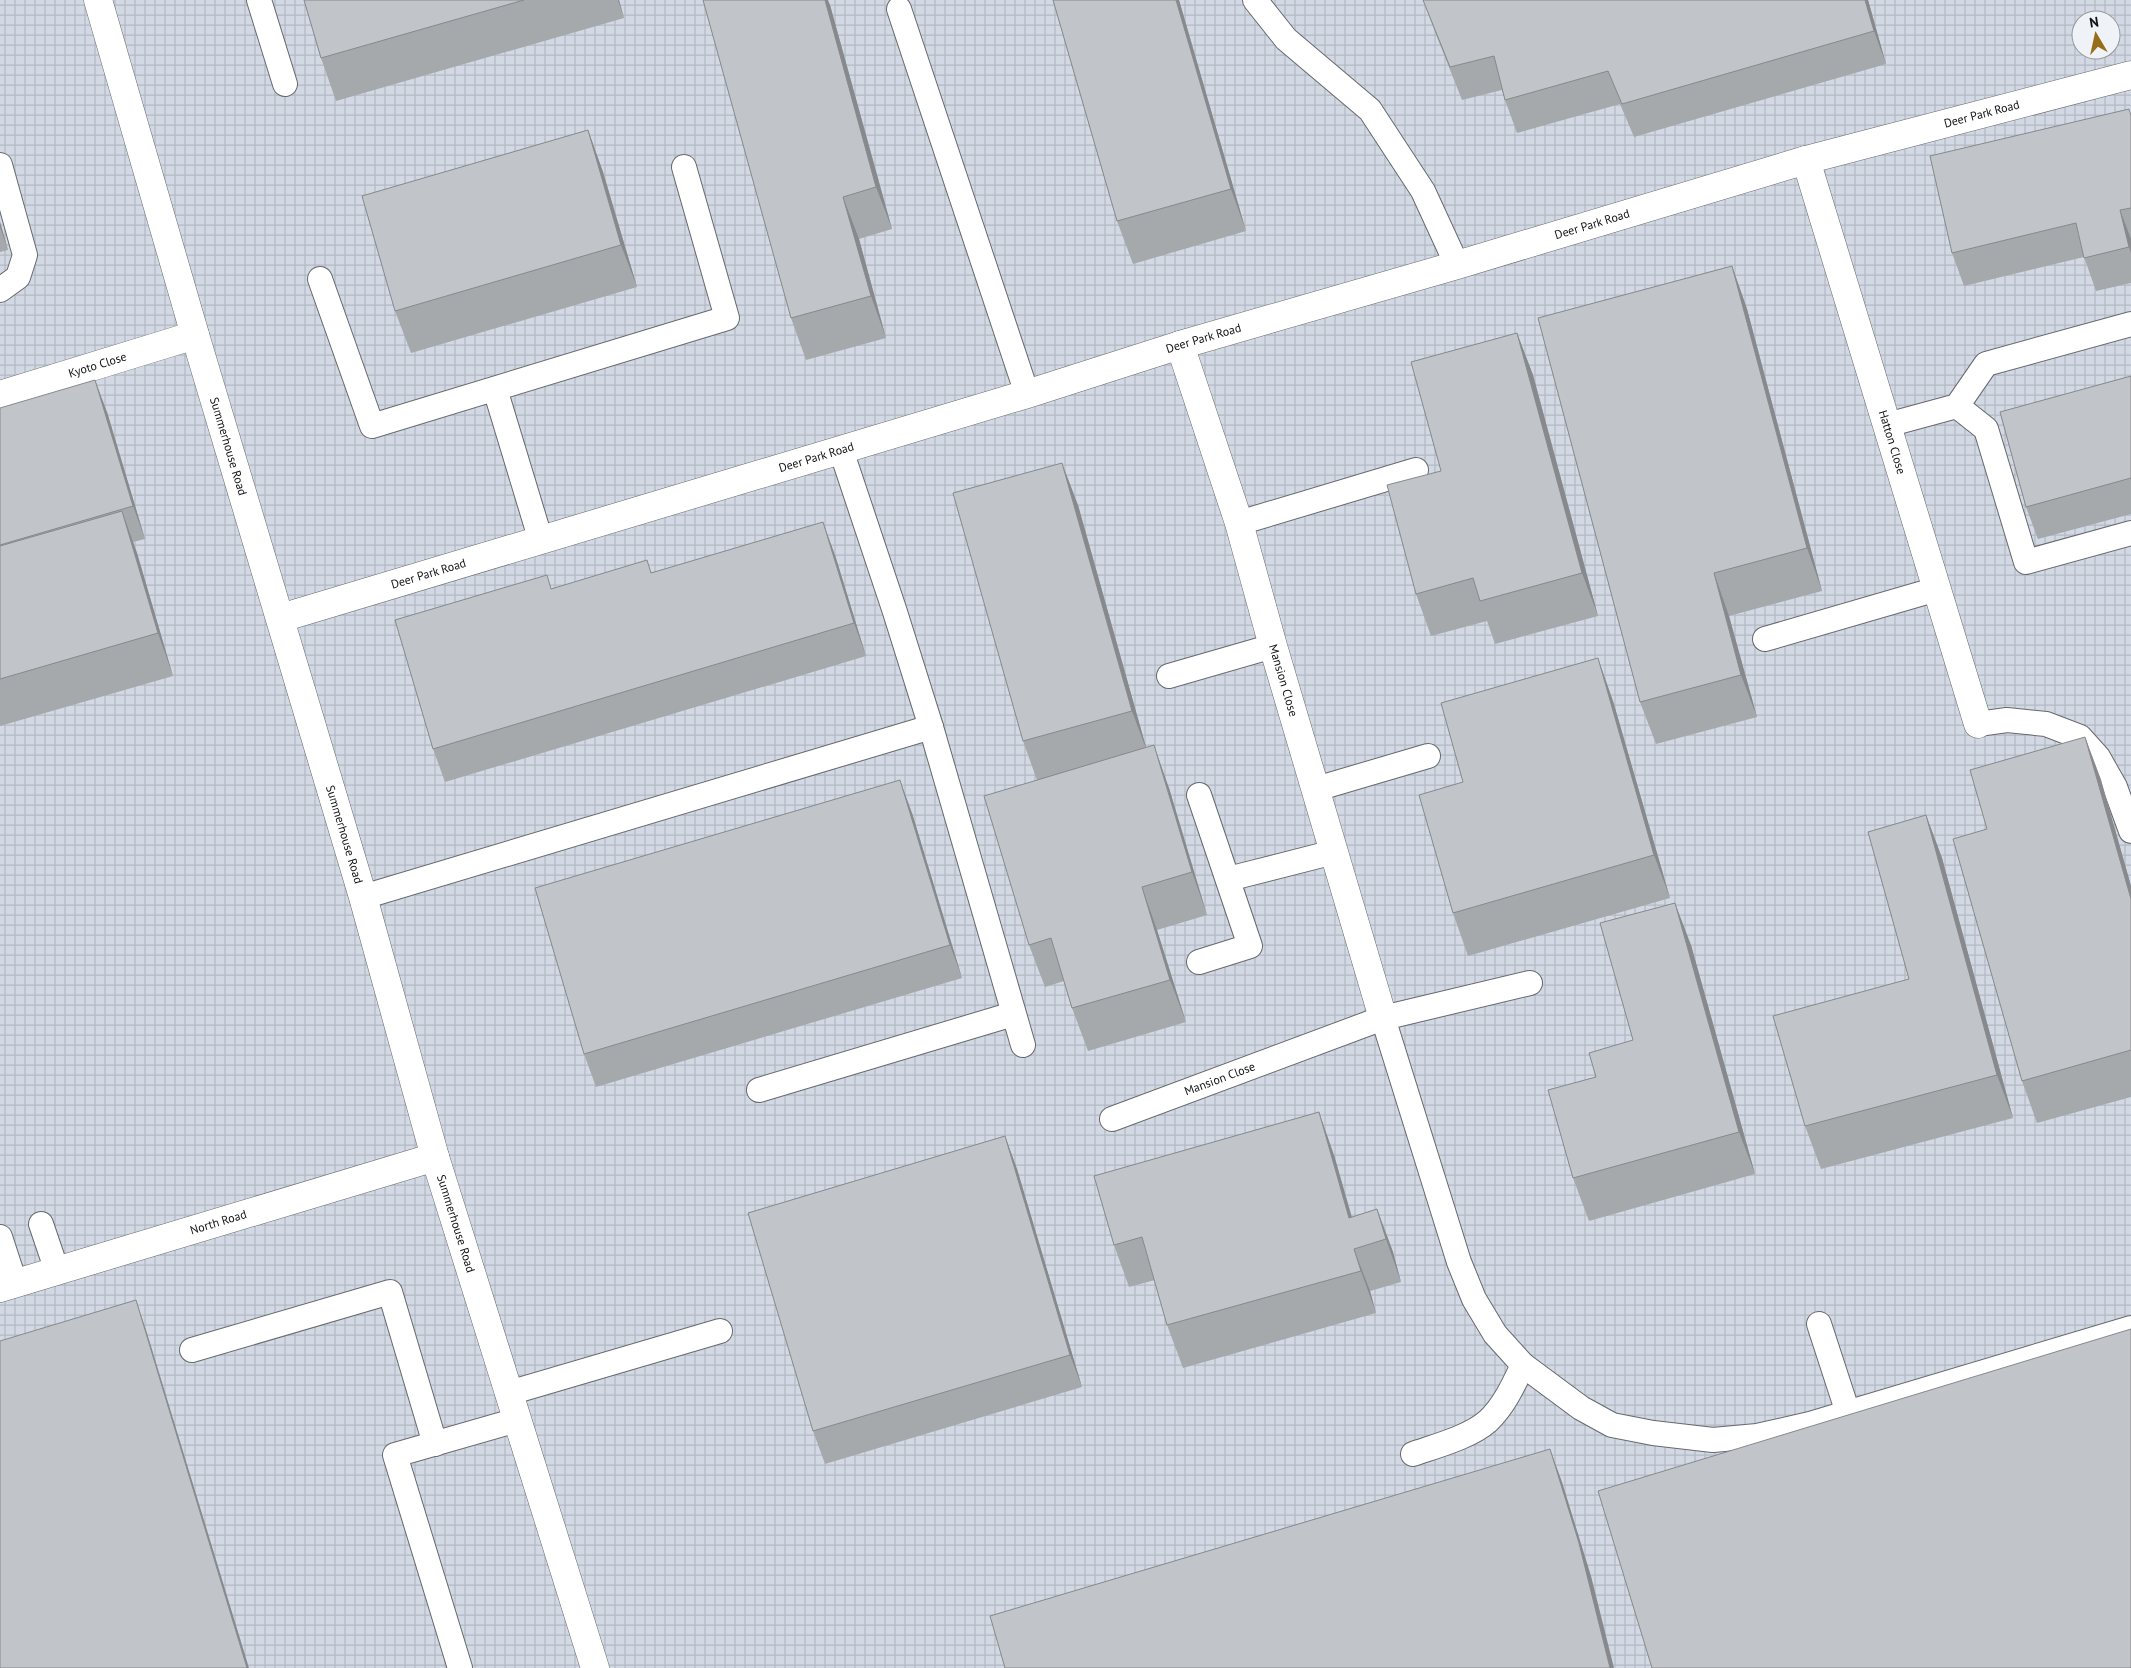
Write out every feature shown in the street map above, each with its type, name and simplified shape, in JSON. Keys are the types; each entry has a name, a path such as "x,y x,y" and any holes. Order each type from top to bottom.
{"street":[{"name":"Summerhouse Road","path":"98,0 195,335 363,897 435,1157 595,1668"},
{"name":"Deer Park Road","path":"281,618 1027,394 1180,345 1457,265 1806,160 2131,75"},
{"name":"Hatton Close","path":"1806,160 1978,724"},
{"name":"Kyoto Close","path":"0,395 195,335"},
{"name":"Mansion Close","path":"1180,345 1238,523 1383,1018"},
{"name":"North Road","path":"7,1285 435,1157"}],"lane":[{"path":"259,0 285,84"},
{"path":"1255,0 1286,39 1370,110 1423,191 1457,265"},
{"path":"899,9 1027,394"},
{"path":"0,165 25,255 18,277 0,290"},
{"path":"320,279 372,426 727,318 684,167"},
{"path":"1887,425 1957,406 1986,364 2131,324"},
{"path":"495,389 541,541"},
{"path":"1957,406 1995,426 2026,562 2131,533"},
{"path":"841,450 931,727 1023,1045"},
{"path":"1238,523 1416,470"},
{"path":"1765,639 1937,589"},
{"path":"1169,676 1273,646"},
{"path":"1978,724 2007,720 2046,724 2080,737 2098,757 2115,788 2131,831"},
{"path":"363,897 931,727"},
{"path":"1316,788 1428,756"},
{"path":"1199,795 1250,946 1199,962"},
{"path":"1228,879 1334,852"},
{"name":"Mansion Close","path":"1112,1119 1383,1018 1530,983"},
{"path":"759,1090 1013,1014"},
{"path":"1383,1018 1459,1262 1474,1299 1495,1334 1523,1365 1581,1408 1612,1425 1653,1433 1713,1440 1757,1436 1848,1412 2131,1328"},
{"path":"41,1224 57,1271"},
{"path":"0,1238 7,1285"},
{"path":"192,1350 390,1292 435,1444"},
{"path":"1819,1324 1848,1412"},
{"path":"509,1393 720,1331"},
{"path":"1414,1454 1462,1436 1488,1421 1509,1393 1523,1365"},
{"path":"460,1668 395,1455 517,1420"}],"shaded area":[{"path":"0,0 2131,0 2131,1668 0,1668"}],"building":[{"path":"304,0 524,0 321,58"},
{"path":"703,0 825,0 876,187 843,197 871,296 791,318"},
{"path":"1053,0 1176,0 1231,189 1117,221"},
{"path":"1423,0 1865,0 1874,31 1622,104 1608,71 1505,100 1494,56 1450,67"},
{"path":"2129,109 2131,116 2131,208 2120,210 2129,247 2084,258 2076,223 1952,253 1930,156"},
{"path":"588,130 621,245 395,311 362,196"},
{"path":"1732,266 1807,548 1714,573 1741,675 1640,702 1538,318"},
{"path":"1517,333 1582,573 1480,601 1473,578 1416,594 1387,485 1441,471 1411,362"},
{"path":"2131,376 2131,478 2026,507 2000,412"},
{"path":"95,380 133,506 0,545 0,408"},
{"path":"1062,463 1132,711 1023,741 953,493"},
{"path":"122,511 158,633 0,679 0,546"},
{"path":"823,522 854,623 433,749 395,620 547,575 551,589 647,560 651,573"},
{"path":"1598,658 1654,855 1453,913 1419,795 1463,782 1441,703"},
{"path":"2085,737 2131,899 2131,1050 2022,1081 1953,839 1987,829 1970,770"},
{"path":"1154,745 1192,872 1142,887 1170,980 1072,1008 1051,938 1029,945 984,796"},
{"path":"900,780 950,945 584,1054 535,888"},
{"path":"1926,815 1997,1075 1805,1126 1773,1016 1909,979 1868,832"},
{"path":"1675,903 1739,1132 1573,1178 1548,1090 1596,1077 1589,1053 1633,1040 1600,923"},
{"path":"1319,1112 1349,1218 1377,1209 1386,1239 1354,1249 1361,1271 1167,1325 1142,1237 1114,1245 1094,1176"},
{"path":"1005,1136 1070,1355 813,1431 748,1213"},
{"path":"136,1300 247,1668 0,1668 0,1341"},
{"path":"2131,1329 2131,1668 1652,1668 1598,1491"},
{"path":"1550,1449 1579,1543 1610,1668 1005,1668 990,1616"}]}
